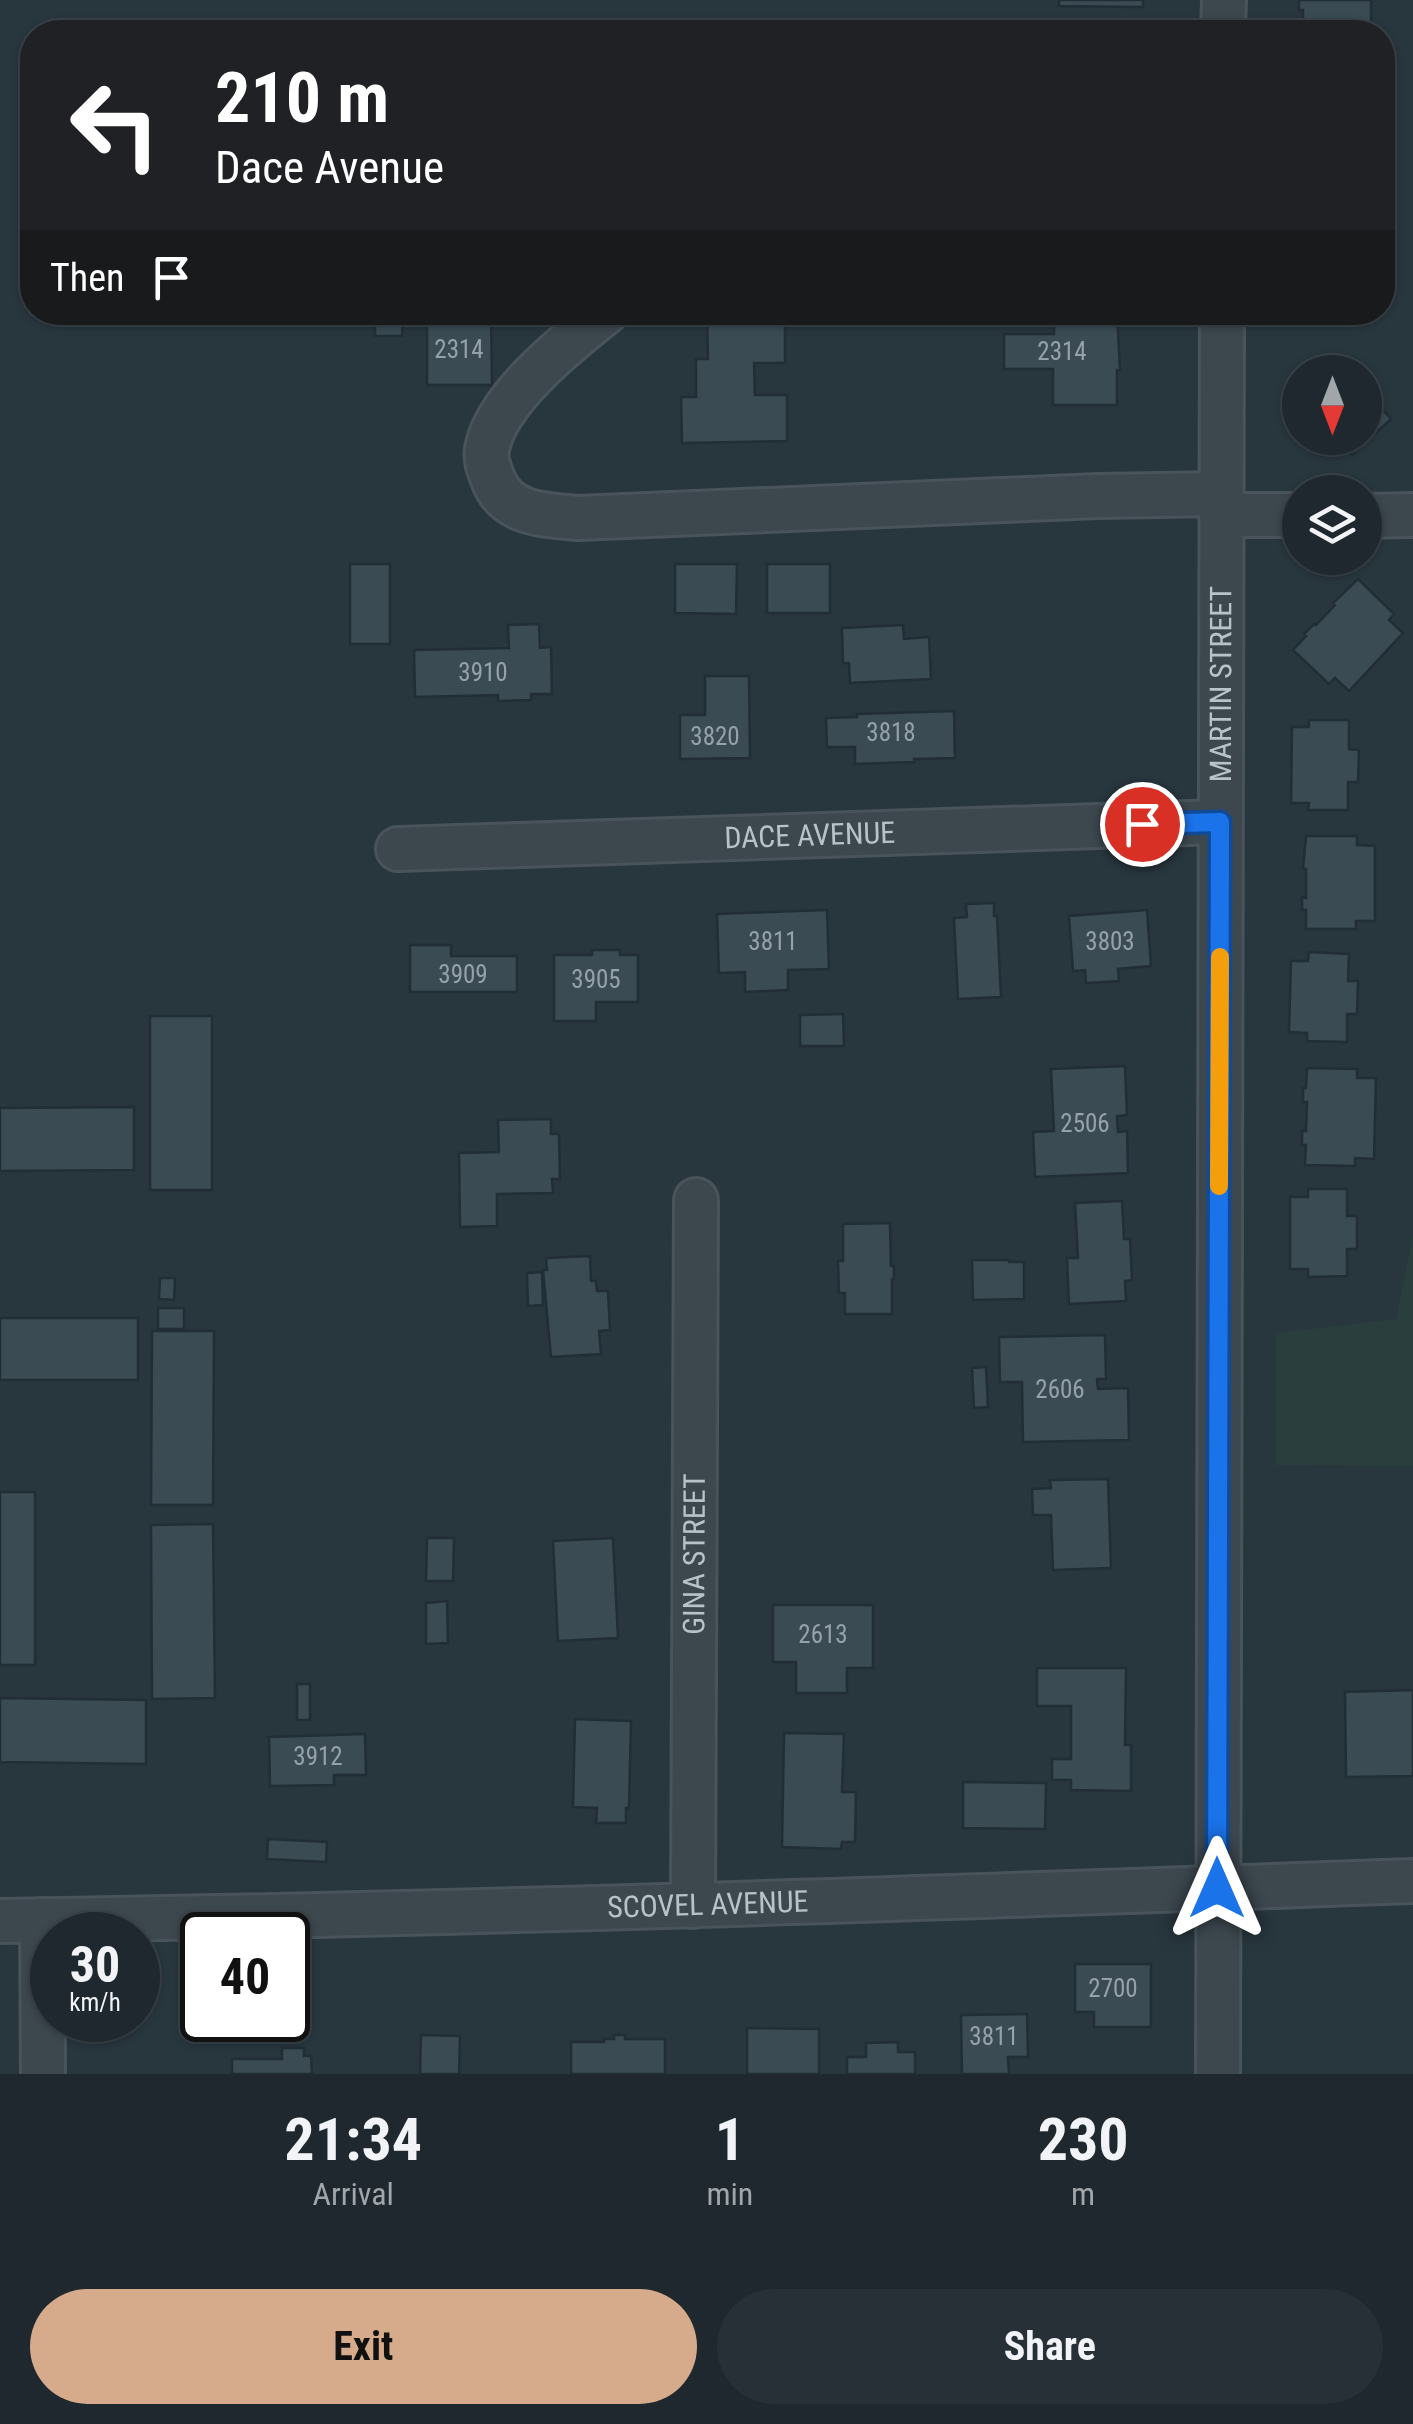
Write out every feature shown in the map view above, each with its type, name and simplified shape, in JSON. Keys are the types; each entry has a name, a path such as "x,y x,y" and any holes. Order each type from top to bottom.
{"street":[{"path":"590,325 518,392 499,416 487,448 486,462 496,488 511,504 534,515 578,518 1098,496 1221,504 1282,513"},
{"name":"MARTIN STREET","path":"1218,2074 1222,325"},
{"path":"1382,516 1413,515"},
{"name":"DACE AVENUE","path":"398,849 1220,822"},
{"name":"GINA STREET","path":"693,1906 696,1200"},
{"name":"SCOVEL AVENUE","path":"160,1917 693,1906 1413,1881"},
{"name":"SCOVEL AVENUE","path":"0,1921 30,1920"},
{"path":"43,2042 43,2074"}],"green space":[{"path":"1413,1234 1413,1466 1276,1465 1276,1333 1396,1319"}],"building":[{"path":"1059,0 1143,0 1143,7 1059,6"},
{"path":"1299,0 1371,0 1371,20 1303,20 1303,10 1299,10"},
{"path":"375,325 402,325 402,336 375,336"},
{"path":"427,325 491,325 492,385 427,385"},
{"path":"707,325 785,325 785,363 754,363 755,395 787,395 787,441 682,443 681,397 696,397 696,359 708,359"},
{"path":"1054,325 1118,325 1117,405 1053,405 1053,369 1004,369 1004,334 1054,334"},
{"path":"1382,409 1391,419 1382,427"},
{"path":"350,564 390,564 390,644 350,644"},
{"path":"675,564 737,564 736,614 675,613"},
{"path":"767,564 830,564 830,613 767,613"},
{"path":"1358,579 1394,614 1389,620 1403,633 1349,691 1335,678 1329,684 1293,650"},
{"path":"539,624 540,648 551,647 552,694 531,694 531,700 498,701 498,695 415,697 414,650 509,648 508,625"},
{"path":"903,625 904,639 929,637 931,679 850,683 849,663 843,663 842,628"},
{"path":"705,676 749,676 750,758 680,759 680,715 705,715"},
{"path":"954,711 955,758 855,764 855,747 827,747 826,718"},
{"path":"1309,720 1349,720 1349,749 1359,750 1358,782 1348,782 1348,810 1308,810 1309,803 1291,803 1292,727 1309,727"},
{"path":"1306,836 1357,836 1357,845 1375,846 1375,921 1356,921 1356,929 1306,929 1302,897 1306,898"},
{"path":"994,903 1001,997 958,999 954,918 967,917 966,904"},
{"path":"827,910 829,969 788,970 788,990 745,992 745,972 719,973 717,914"},
{"path":"1147,910 1151,966 1118,969 1119,981 1086,983 1085,970 1073,971 1069,916"},
{"path":"410,945 451,945 451,956 517,956 517,992 410,992"},
{"path":"592,950 620,950 620,955 638,955 638,1002 596,1002 596,1021 554,1021 554,955 592,955"},
{"path":"1309,952 1349,954 1348,981 1358,981 1357,1014 1347,1014 1347,1042 1307,1041 1307,1033 1289,1032 1291,961 1308,961"},
{"path":"843,1014 844,1046 800,1046 800,1015"},
{"path":"150,1016 212,1016 212,1190 150,1190"},
{"path":"1125,1066 1127,1115 1117,1116 1118,1132 1127,1131 1128,1173 1035,1177 1033,1132 1054,1131 1051,1069"},
{"path":"1307,1068 1357,1069 1357,1078 1376,1078 1374,1159 1355,1158 1355,1166 1305,1165 1302,1131 1306,1131 1307,1102 1303,1102 1303,1088"},
{"path":"134,1107 134,1170 0,1171 0,1108"},
{"path":"551,1119 551,1134 559,1134 560,1179 552,1179 553,1193 497,1194 497,1226 460,1227 459,1153 499,1152 498,1120"},
{"path":"1308,1189 1347,1189 1347,1216 1357,1216 1357,1249 1347,1249 1347,1276 1308,1277 1308,1269 1290,1269 1290,1197 1308,1197"},
{"path":"1122,1201 1124,1239 1130,1239 1132,1280 1125,1281 1126,1301 1069,1304 1067,1258 1078,1258 1075,1203"},
{"path":"890,1223 894,1266 892,1314 845,1314 845,1293 839,1293 838,1261 843,1261 843,1224"},
{"path":"590,1256 591,1281 596,1281 597,1291 608,1291 610,1330 599,1331 601,1354 551,1357 543,1270 547,1270 546,1258"},
{"path":"972,1260 1024,1262 1024,1299 973,1300"},
{"path":"542,1272 543,1305 528,1306 527,1273"},
{"path":"160,1278 175,1278 174,1300 159,1299"},
{"path":"158,1308 184,1308 184,1329 158,1329"},
{"path":"0,1318 138,1318 138,1380 0,1380"},
{"path":"152,1331 214,1331 213,1505 151,1505"},
{"path":"1105,1335 1106,1379 1097,1379 1098,1389 1128,1388 1129,1440 1023,1442 1022,1382 1000,1382 999,1337"},
{"path":"986,1367 988,1407 974,1408 972,1368"},
{"path":"1108,1479 1111,1568 1053,1570 1051,1515 1033,1515 1032,1489 1051,1488 1050,1480"},
{"path":"0,1492 35,1492 35,1665 0,1665"},
{"path":"213,1524 215,1698 152,1699 151,1525"},
{"path":"427,1538 454,1538 453,1581 426,1581"},
{"path":"613,1538 618,1638 558,1641 553,1541"},
{"path":"447,1601 448,1643 426,1644 426,1603"},
{"path":"773,1605 873,1605 873,1668 847,1668 847,1693 796,1693 796,1662 773,1662"},
{"path":"1037,1668 1126,1668 1125,1745 1131,1745 1131,1791 1071,1790 1071,1780 1052,1780 1052,1759 1071,1759 1071,1706 1037,1706"},
{"path":"297,1684 310,1684 310,1720 297,1720"},
{"path":"1413,1690 1413,1776 1346,1777 1345,1692"},
{"path":"0,1698 146,1700 146,1764 0,1762"},
{"path":"575,1719 631,1721 626,1823 596,1823 597,1808 573,1807"},
{"path":"784,1733 844,1734 842,1792 856,1792 855,1842 842,1842 841,1849 782,1847"},
{"path":"365,1734 366,1775 334,1775 334,1785 270,1786 269,1737"},
{"path":"963,1782 1046,1783 1045,1829 963,1828"},
{"path":"268,1839 327,1842 326,1862 267,1859"},
{"path":"1075,1964 1151,1964 1151,2027 1094,2027 1094,2012 1075,2012"},
{"path":"1027,2014 1028,2057 1008,2057 1009,2074 962,2074 961,2015"},
{"path":"747,2028 819,2029 819,2074 747,2074"},
{"path":"421,2035 460,2036 459,2074 420,2074"},
{"path":"614,2035 625,2035 625,2039 665,2039 665,2074 571,2074 571,2042 604,2042 614,2039"},
{"path":"898,2042 898,2052 915,2052 915,2074 847,2074 847,2057 866,2057 866,2043"},
{"path":"282,2048 304,2048 304,2056 311,2056 312,2074 232,2074 232,2059 282,2059"}],"slow traffic":[{"path":"1219,1186 1220,957"}],"route":[{"path":"1142,824 1220,822 1217,1888"}]}
